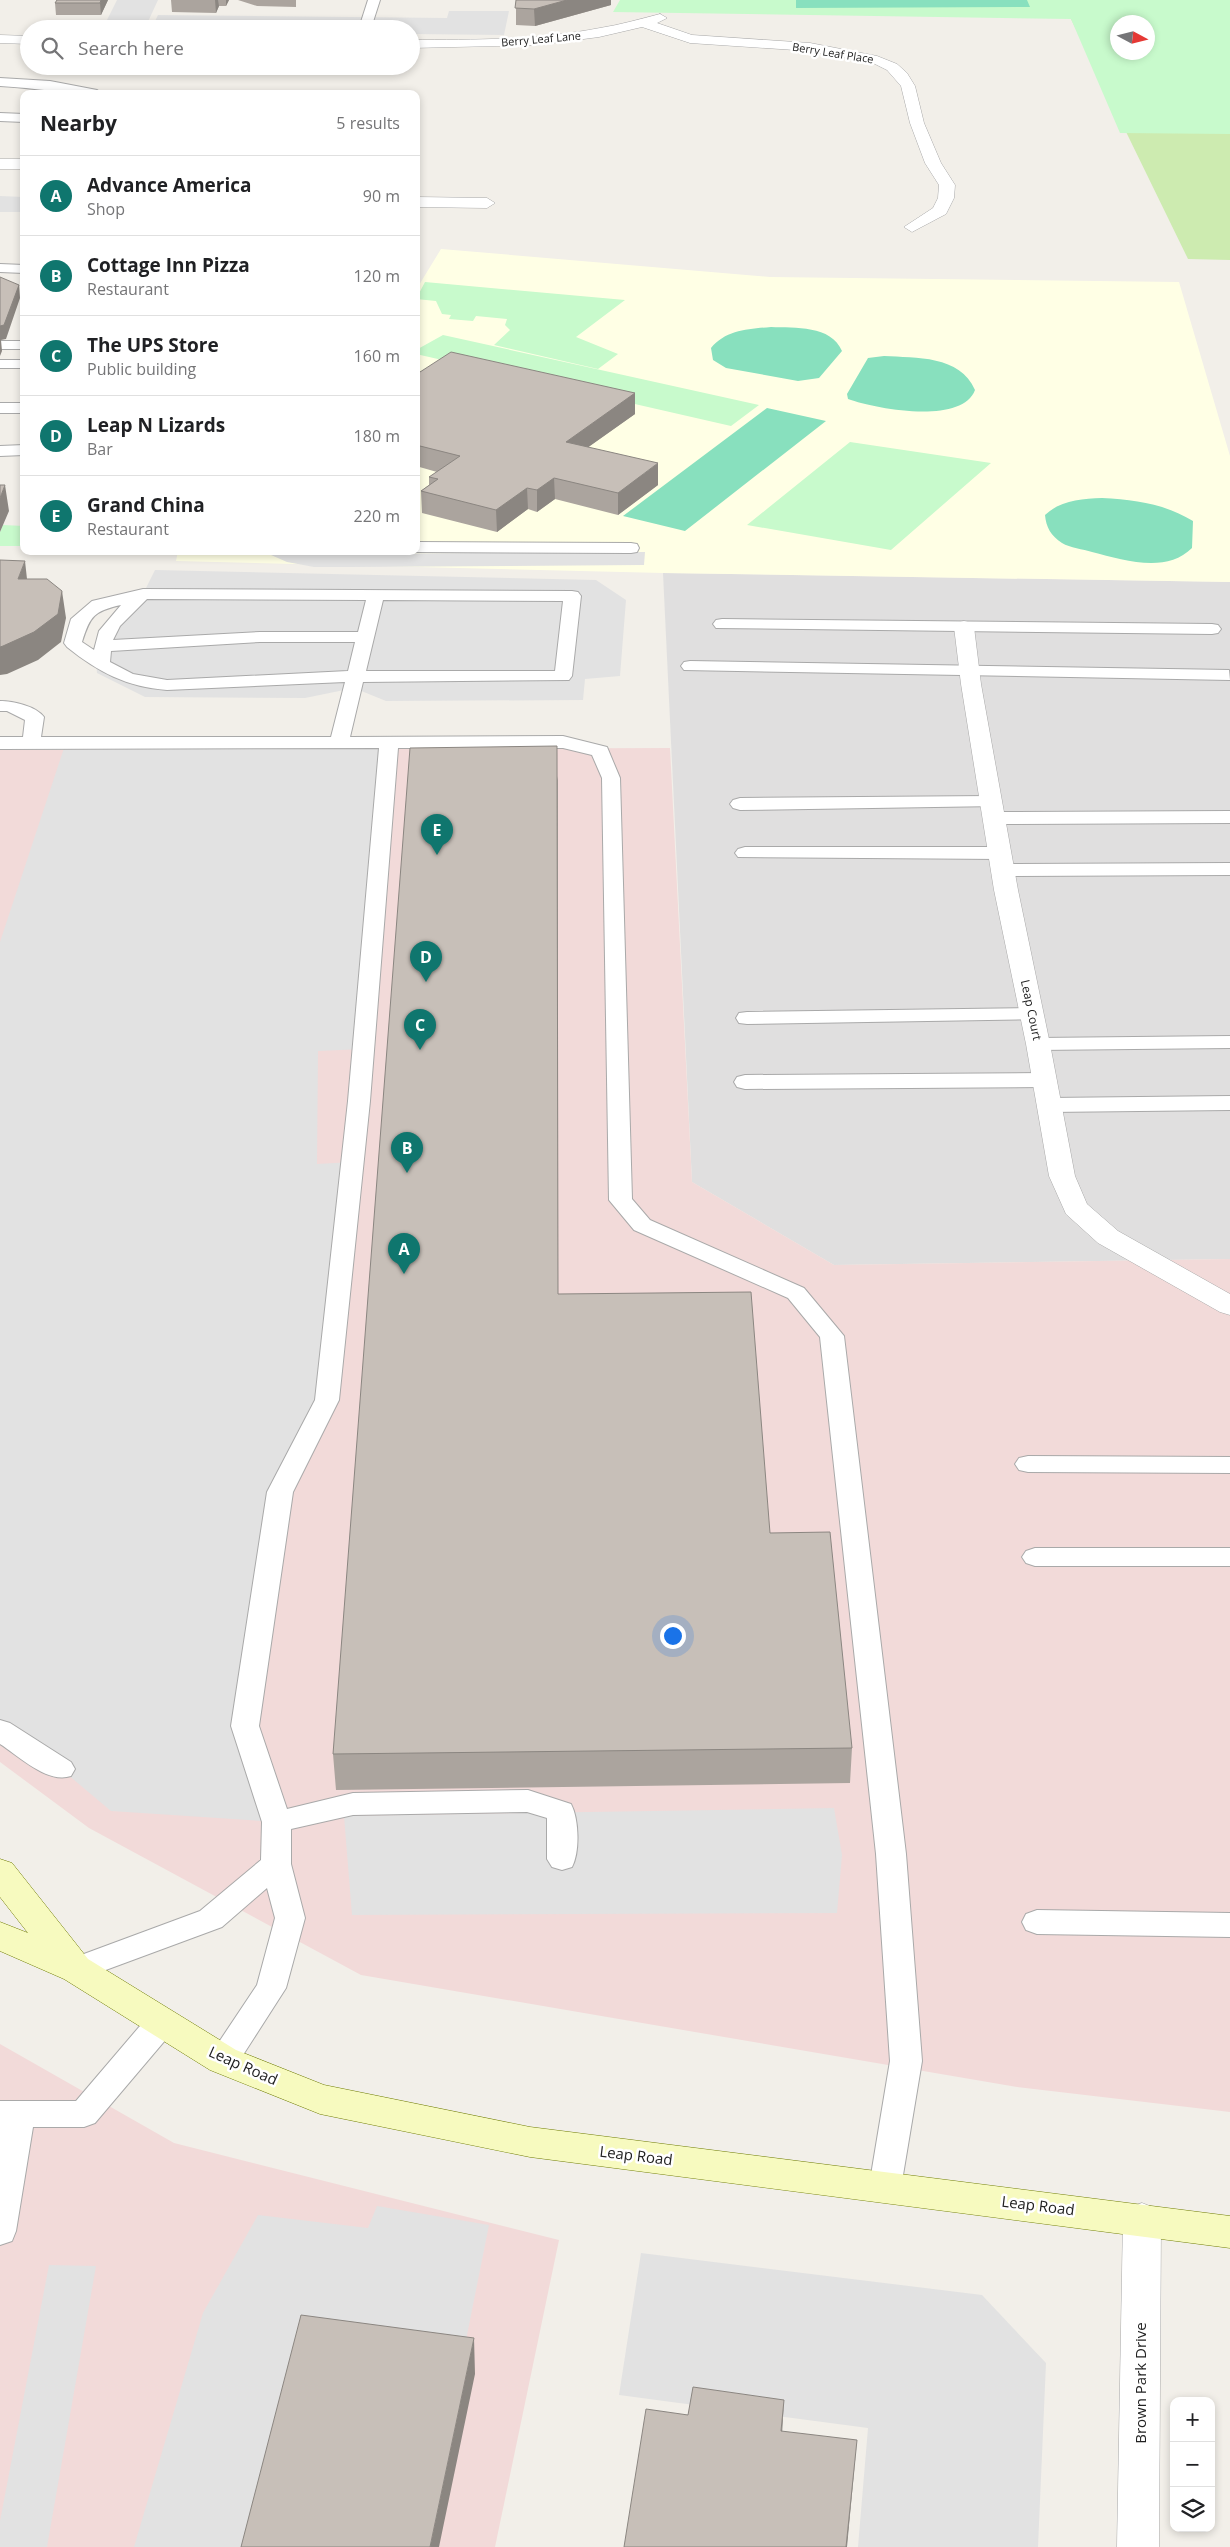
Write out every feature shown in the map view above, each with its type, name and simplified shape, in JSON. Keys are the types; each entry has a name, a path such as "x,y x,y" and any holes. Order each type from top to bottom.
{"street":[{"name":"Berry Leaf Lane","path":"420,44 530,41 610,31 669,15"},
{"name":"Berry Leaf Place","path":"643,23 690,39 810,47 876,60 892,67 902,76 908,86 918,123 933,162 947,185 946,198 940,211 912,227"},
{"path":"0,39 20,40"},
{"path":"0,164 20,164"},
{"path":"420,202 487,203"},
{"name":"Leap Court","path":"964,627 1001,862 1038,1044 1062,1176 1075,1208 1108,1238 1230,1306"},
{"name":"Leap Road","path":"0,1872 76,1969"},
{"name":"Leap Road","path":"0,1936 76,1969 223,2060 320,2099 530,2142 1142,2219 1230,2232"},
{"name":"Brown Park Drive","path":"1138,2547 1142,2219"}],"lane":[{"path":"368,20 374,0"},
{"path":"0,82 50,85 76,90"},
{"path":"0,117 20,118"},
{"path":"0,268 20,269"},
{"path":"0,345 20,345"},
{"path":"0,364 20,364"},
{"path":"0,408 20,408"},
{"path":"0,451 20,450"},
{"path":"420,547 631,548"},
{"path":"105,668 103,646 106,632 142,594"},
{"path":"142,594 376,594 572,596 563,676 357,676 166,685 149,684 115,674 73,643 80,619 98,605 142,594"},
{"path":"340,742 376,594"},
{"path":"722,624 1212,629"},
{"path":"103,646 260,637 366,637"},
{"path":"690,666 1229,675"},
{"path":"0,706 10,706 35,717 31,742"},
{"path":"0,742 564,742 600,751 611,778 621,1200 642,1225 796,1293 832,1336 891,1854 906,2061 886,2187"},
{"path":"223,2060 271,1988 290,1918 276,1864 277,1822 245,1726 280,1492 327,1400 359,1101 389,742"},
{"path":"740,804 1230,818"},
{"path":"745,853 1230,869"},
{"path":"747,1018 1032,1014"},
{"path":"1038,1044 1230,1042"},
{"path":"745,1082 1044,1080"},
{"path":"1049,1105 1230,1103"},
{"path":"1028,1464 1230,1466"},
{"path":"1035,1557 1230,1557"},
{"path":"0,1730 61,1769"},
{"path":"277,1822 353,1804 528,1801 561,1812 562,1859"},
{"path":"76,1969 211,1919 276,1864"},
{"path":"1037,1922 1230,1925"},
{"path":"0,2231 10,2114 84,2114 162,2022"}],"shaded area":[{"path":"117,0 158,0 149,20 107,20"},
{"path":"449,11 509,11 504,35 420,34 420,20 156,20 158,15 447,18"},
{"path":"0,196 20,197 20,212 0,212"},
{"path":"441,249 770,277 1179,282 1230,456 1230,582 663,573 176,561 177,555 420,555 420,283"},
{"path":"645,552 644,565 314,567 287,562 271,555"},
{"path":"155,570 596,580 626,600 620,676 585,679 583,700 386,701 354,688 305,698 145,697 97,673 95,645 118,609 143,594"},
{"path":"663,573 1230,582 1230,1259 834,1265 692,1182"},
{"path":"66,742 389,742 363,1049 318,1051 317,1164 353,1162 327,1400 280,1492 245,1726 277,1822 111,1811 61,1769 0,1730 0,942"},
{"path":"670,748 692,1182 834,1265 1230,1259 1230,2112 1017,2087 361,1975 89,1828 0,1762 0,750"},
{"path":"834,1808 842,1855 837,1913 352,1915 344,1816"},
{"path":"0,2044 174,2143 559,2240 495,2547 0,2547"},
{"path":"377,2206 489,2225 464,2350 242,2547 134,2547 203,2313 258,2215 368,2228"},
{"path":"641,2253 982,2295 1046,2363 1038,2547 858,2547 868,2428 619,2395"},
{"path":"49,2265 96,2266 47,2547 0,2547 0,2521"}],"green space":[{"path":"620,0 1230,0 1230,134 1120,133 1071,19 613,12"},
{"path":"796,0 1027,0 1030,7 796,8"},
{"path":"1230,0 1230,260 1188,259 1071,19"},
{"path":"425,282 625,300 576,337 618,354 598,369 494,345 510,330 505,325 507,319 476,316 473,321 449,319 451,315 442,314 436,301 420,299 420,291"},
{"path":"771,327 801,328 821,332 830,336 842,351 819,378 798,381 726,368 713,360 711,348 723,337 746,330"},
{"path":"443,335 759,405 731,426 420,355 420,348"},
{"path":"884,356 923,358 948,364 959,370 975,390 967,401 954,408 936,411 897,410 848,399 847,394 868,358"},
{"path":"767,408 826,421 685,531 623,516"},
{"path":"850,442 991,463 891,550 747,525"},
{"path":"1102,498 1160,506 1193,521 1192,548 1182,556 1170,561 1144,563 1069,546 1058,540 1050,531 1045,515 1051,510 1072,501"},
{"path":"3,525 20,526 20,546 0,546 0,532"}],"building":[{"path":"57,0 101,0 100,3 55,3"},
{"path":"516,0 567,0 534,9 515,8"},
{"path":"0,277 19,285 4,325 0,326"},
{"path":"451,352 635,393 566,442 658,463 618,493 554,478 537,490 527,488 496,510 421,491 438,479 429,477 460,456 420,446 420,372"},
{"path":"0,485 5,485 0,498"},
{"path":"0,560 25,561 18,579 47,579 62,591 58,614 34,632 0,647"},
{"path":"557,746 558,1294 751,1292 770,1533 830,1532 852,1748 333,1754 410,748"},
{"path":"301,2315 474,2338 430,2547 241,2547"},
{"path":"693,2387 784,2400 781,2431 857,2440 846,2547 624,2547 646,2409 688,2415"}],"place":[{"name":"Grand China","path":"437,855"},
{"name":"Leap N Lizards","path":"426,982"},
{"name":"The UPS Store","path":"420,1050"},
{"name":"Cottage Inn Pizza","path":"407,1173"},
{"name":"Advance America","path":"404,1274"}]}
